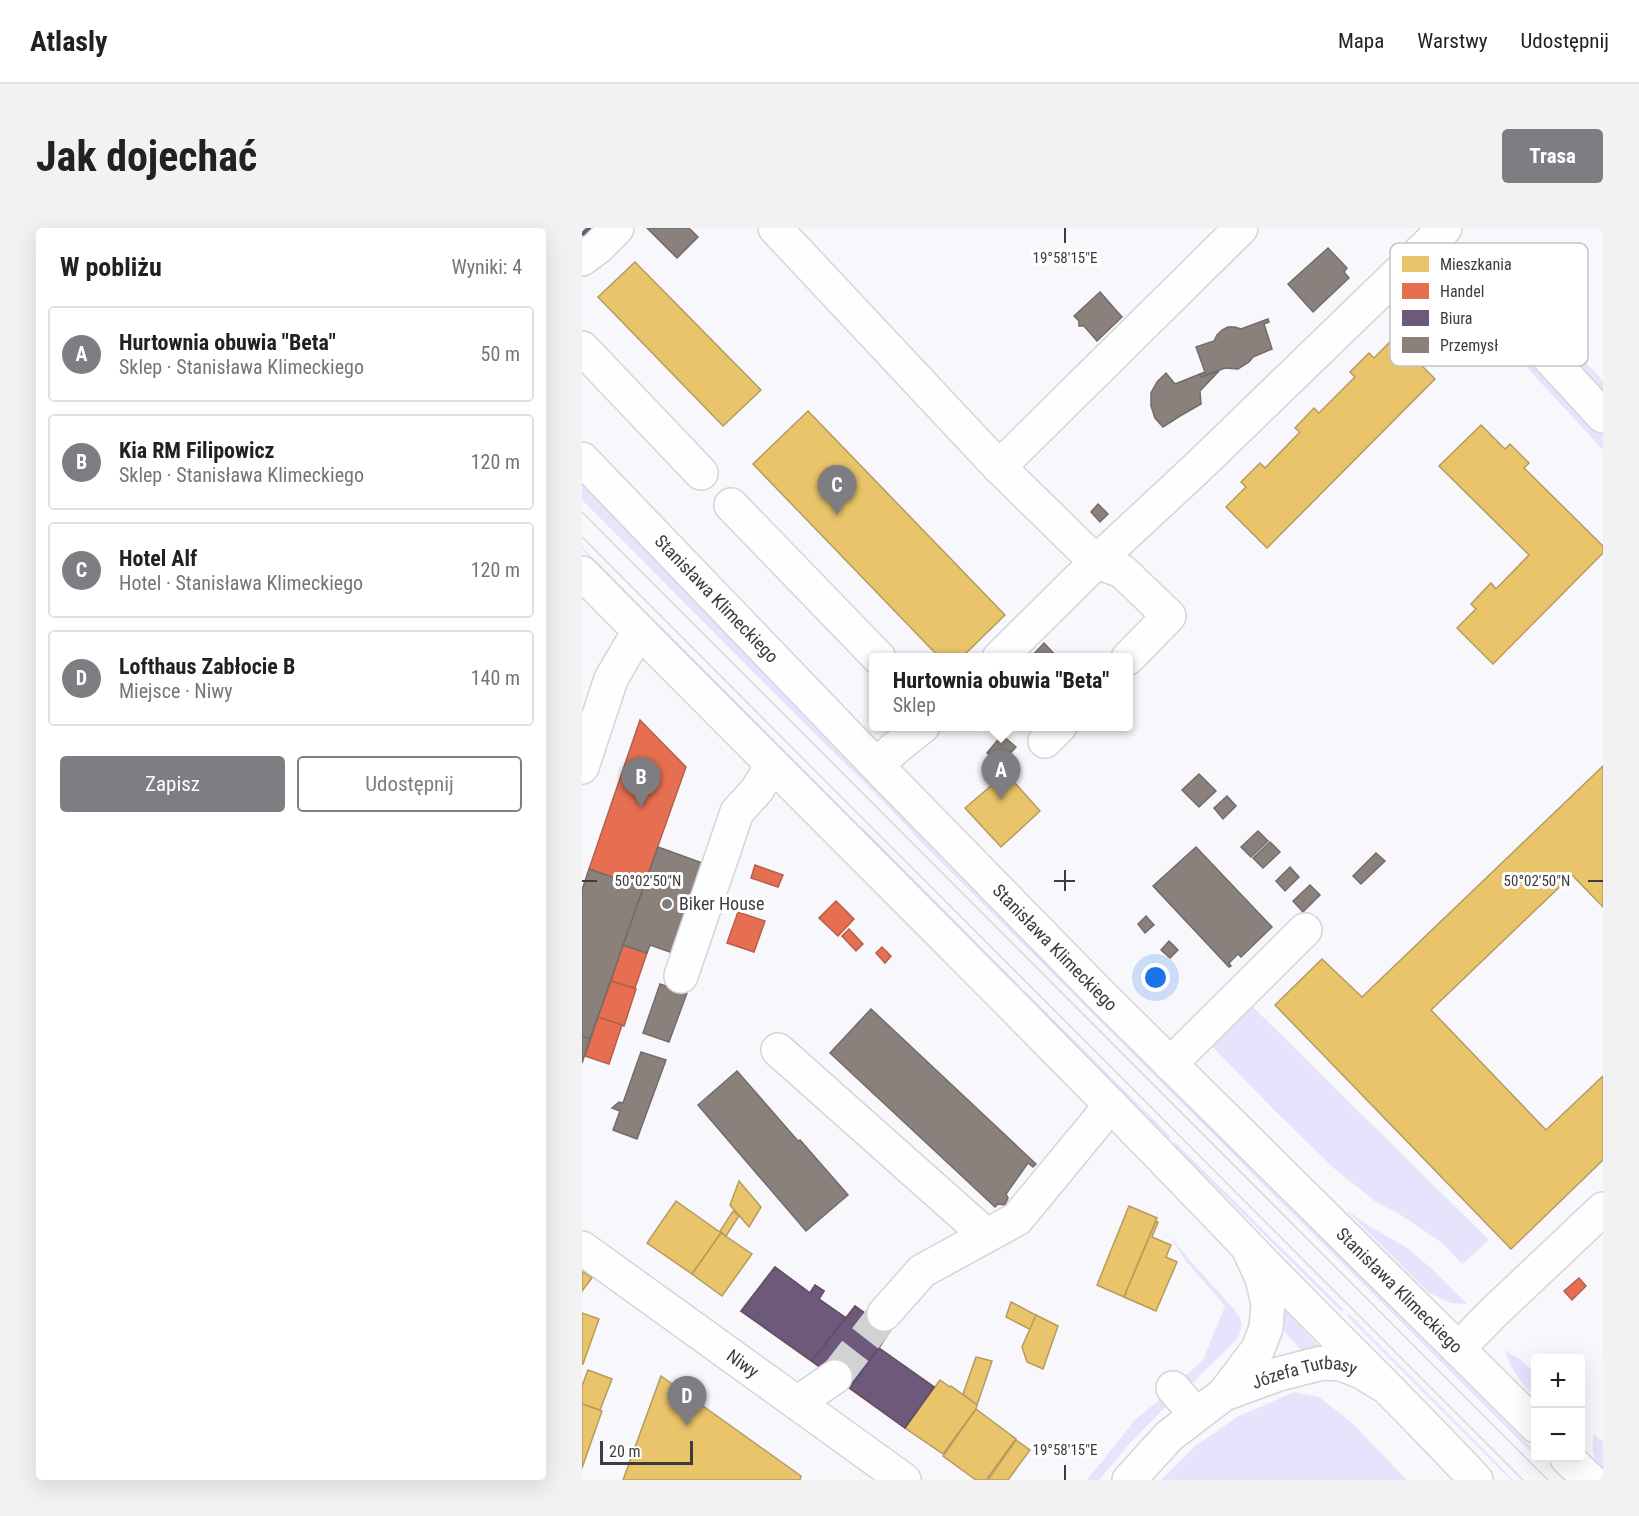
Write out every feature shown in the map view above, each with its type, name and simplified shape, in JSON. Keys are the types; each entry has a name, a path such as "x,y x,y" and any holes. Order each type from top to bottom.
{"main road":[{"path":"582,259 617,228"},
{"path":"999,467 1241,228"},
{"path":"1430,243 1445,228"},
{"path":"780,230 999,467 1096,562 1122,571 1169,616 1132,653"},
{"path":"1003,653 1390,281"},
{"path":"582,348 701,473"},
{"path":"1557,366 1603,416"},
{"name":"Stanisława Klimeckiego","path":"582,459 877,766 1170,1064 1531,1421"},
{"path":"731,505 875,653"},
{"path":"582,573 1190,1184 1248,1247 1476,1480"},
{"path":"582,767 610,679 639,632"},
{"path":"877,766 917,731"},
{"path":"681,976 737,813 757,790 772,765"},
{"path":"1170,1064 1305,930"},
{"path":"778,1050 986,1235"},
{"path":"884,1314 922,1271 1017,1219 1112,1105"},
{"path":"1458,1349 1603,1209"},
{"name":"Józefa Turbasy","path":"1129,1480 1169,1436 1224,1394 1258,1349 1266,1328 1268,1304 1262,1278 1248,1247"},
{"name":"Niwy","path":"582,1248 904,1480"},
{"name":"Józefa Turbasy","path":"1224,1394 1279,1374 1322,1363 1341,1364 1362,1372 1384,1386"},
{"path":"797,1403 835,1377"},
{"path":"1173,1388 1196,1415"},
{"path":"1571,1462 1590,1480"}],"shaded area":[{"path":"1588,365 1603,381 1603,398 1574,366"},
{"path":"1526,366 1541,366 1603,432 1603,450"},
{"path":"582,484 979,897 1531,1447 1531,1452 911,832 582,500"},
{"path":"582,547 858,824 857,825 582,549"},
{"path":"862,827 1020,986 1018,988 861,829"},
{"path":"1024,990 1171,1137 1169,1139 1023,992"},
{"path":"1249,1003 1489,1240 1462,1264 1442,1243 1401,1215 1376,1202 1336,1170 1275,1111 1208,1042"},
{"path":"1175,1142 1344,1310 1342,1312 1173,1144"},
{"path":"1346,1210 1409,1249 1467,1304 1451,1303 1429,1293"},
{"path":"1168,1234 1233,1308 1242,1326 1238,1338 1190,1385 1183,1378 1203,1360 1225,1306 1185,1260"},
{"path":"1281,1305 1323,1351 1304,1353 1281,1328"},
{"path":"1349,1314 1496,1462 1513,1480 1347,1316"},
{"path":"1505,1350 1531,1369 1531,1393 1517,1376"},
{"path":"1294,1392 1319,1397 1352,1423 1407,1480 1161,1480 1194,1447 1237,1417"},
{"path":"1165,1395 1171,1401 1130,1443 1099,1480 1087,1480 1136,1419"},
{"path":"1594,1434 1603,1442 1603,1470 1593,1453"}],"building: Mieszkania":[{"path":"635,262 761,390 723,426 598,297"},
{"path":"1390,342 1390,366 1422,366 1435,379 1267,548 1226,507 1246,487 1241,482 1260,463 1265,468 1300,432 1295,428 1314,408 1319,413 1355,377 1350,372 1369,353 1374,358"},
{"path":"808,411 1005,615 966,653 935,653 753,464"},
{"path":"1481,425 1505,449 1510,444 1529,463 1524,468 1603,546 1603,553 1493,664 1457,628 1476,609 1471,604 1491,583 1496,589 1529,555 1439,466"},
{"path":"1603,766 1603,907 1572,875 1431,1010 1546,1130 1603,1076 1603,1160 1511,1249 1275,1005 1322,959 1362,997"},
{"path":"1006,773 1040,811 1001,847 965,808"},
{"path":"739,1181 761,1207 749,1227 730,1205"},
{"path":"676,1201 721,1233 692,1274 647,1243"},
{"path":"1129,1206 1157,1218 1124,1297 1097,1285"},
{"path":"733,1211 739,1216 726,1236 720,1231"},
{"path":"1156,1221 1158,1222 1152,1237 1171,1245 1166,1257 1177,1262 1156,1311 1124,1297"},
{"path":"721,1233 752,1254 722,1296 692,1274"},
{"path":"582,1271 592,1278 582,1291"},
{"path":"1011,1302 1036,1315 1031,1330 1006,1317"},
{"path":"582,1313 599,1319 583,1364 582,1364"},
{"path":"1036,1315 1058,1326 1043,1369 1027,1362 1022,1347"},
{"path":"976,1357 992,1361 977,1405 963,1394"},
{"path":"588,1370 612,1379 600,1410 582,1404 582,1386"},
{"path":"661,1376 801,1476 800,1480 623,1480"},
{"path":"940,1380 977,1405 943,1454 905,1428"},
{"path":"582,1404 602,1411 582,1468"},
{"path":"976,1409 1016,1439 986,1480 976,1480 943,1456"},
{"path":"1016,1440 1030,1450 1008,1480 988,1480"}],"building: Handel":[{"path":"640,720 686,767 643,888 589,869"},
{"path":"755,865 783,875 778,887 751,878"},
{"path":"836,901 854,919 838,936 819,918"},
{"path":"738,912 765,921 754,952 727,943"},
{"path":"849,929 863,944 856,951 842,936"},
{"path":"623,945 647,953 635,988 611,981"},
{"path":"882,947 891,956 885,963 876,953"},
{"path":"611,981 636,989 624,1026 598,1017"},
{"path":"598,1017 622,1025 609,1064 585,1056"},
{"path":"775,1267 810,1293 815,1285 824,1291 819,1299 846,1318 855,1306 890,1331 879,1348 934,1387 905,1428 741,1311"},
{"path":"1579,1278 1586,1286 1572,1300 1564,1291"}],"building: Biura":[{"path":"582,228 597,228 585,237 582,234"},
{"path":"775,1267 810,1293 815,1285 824,1291 819,1299 846,1318 812,1361 741,1311"},
{"path":"855,1306 890,1331 850,1388 812,1361"},
{"path":"879,1348 934,1387 905,1428 850,1388"}],"building: Przemysł":[{"path":"647,228 689,228 698,237 677,258"},
{"path":"1328,248 1347,268 1344,272 1349,278 1313,312 1288,284"},
{"path":"1100,292 1122,317 1097,341 1084,326 1079,326 1079,321 1074,316"},
{"path":"1268,319 1269,322 1264,324 1272,349 1253,357 1238,369 1225,368 1201,377 1200,374 1205,372 1196,347 1214,341 1222,330 1228,327 1241,329"},
{"path":"1219,371 1200,391 1201,404 1163,427 1155,418 1151,406 1151,393 1166,373 1175,384 1200,374 1201,377"},
{"path":"1098,504 1108,514 1100,522 1091,512"},
{"path":"1044,643 1053,653 1035,653"},
{"path":"1002,735 1016,747 1000,764 987,753"},
{"path":"1199,774 1216,791 1199,807 1182,790"},
{"path":"1227,796 1236,806 1223,819 1214,808"},
{"path":"1258,831 1268,841 1251,857 1241,847"},
{"path":"1270,842 1280,852 1263,868 1253,858"},
{"path":"658,847 705,864 673,953 650,945 647,953 623,945"},
{"path":"1196,847 1272,927 1241,957 1238,954 1229,963 1231,966 1229,967 1153,886"},
{"path":"1376,853 1385,861 1361,884 1353,876"},
{"path":"1290,867 1299,877 1285,891 1276,881"},
{"path":"589,869 643,888 590,1039 582,1036 582,890"},
{"path":"1310,885 1320,895 1303,912 1293,901"},
{"path":"1146,916 1154,925 1145,933 1138,924"},
{"path":"1169,941 1178,950 1170,958 1161,950"},
{"path":"660,984 687,993 669,1042 643,1033"},
{"path":"871,1009 1036,1164 1033,1167 1028,1163 1006,1194 1008,1198 1005,1205 998,1204 995,1207 830,1053"},
{"path":"582,1036 590,1039 582,1063"},
{"path":"641,1052 666,1060 637,1139 613,1130 620,1111 612,1108 619,1102 623,1103"},
{"path":"737,1071 848,1195 806,1231 698,1105"}],"tunnel":[{"path":"835,1377 884,1314"}],"tram line":[{"path":"582,512 1548,1480"},
{"path":"582,537 1523,1480"}],"place":[{"name":"Hotel Alf","path":"837,515"},
{"name":"Hurtownia obuwia \"Beta\"","path":"1001,800"},
{"name":"Kia RM Filipowicz","path":"641,807"},
{"name":"Biker House","path":"667,904"},
{"name":"Lofthaus Zabłocie B","path":"687,1426"}]}
